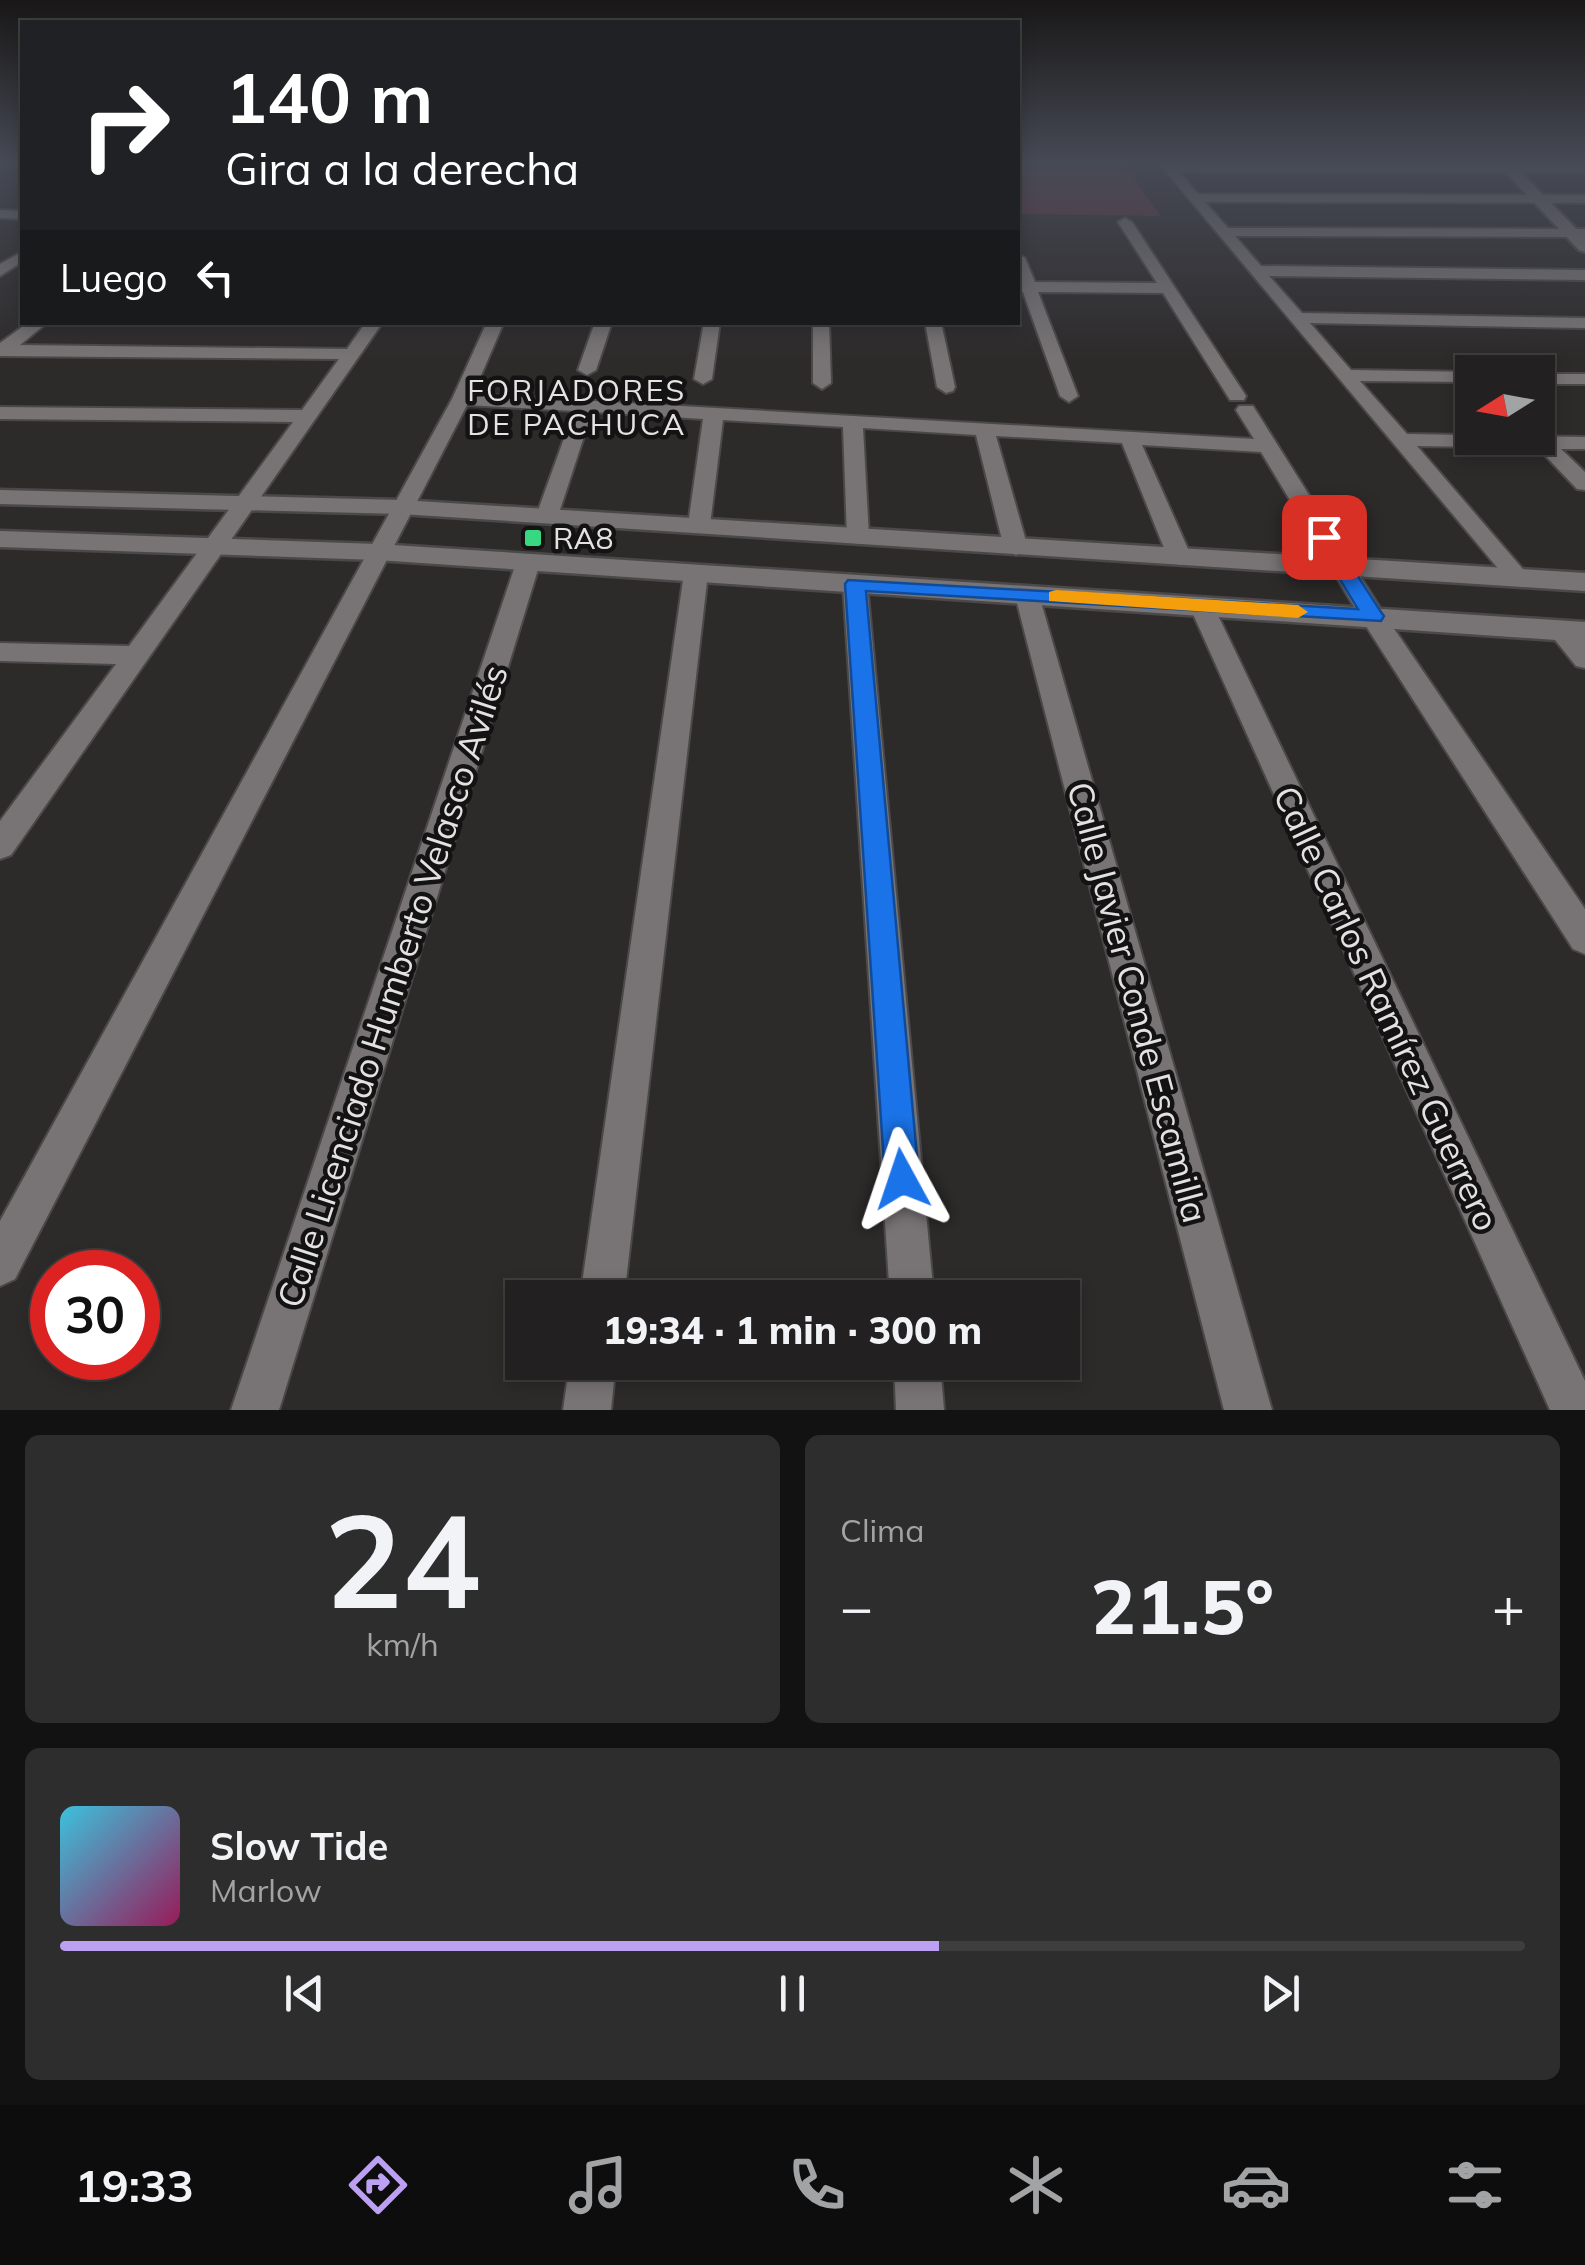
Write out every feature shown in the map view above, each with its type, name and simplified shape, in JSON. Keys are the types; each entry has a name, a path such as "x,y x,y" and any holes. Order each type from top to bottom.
{"street":[{"path":"1129,228 1342,567 1585,938"},
{"path":"1219,228 1519,579"},
{"path":"1223,232 1578,233 1585,247"},
{"path":"1258,271 1585,275"},
{"path":"1068,396 1023,287 1165,288"},
{"path":"1297,318 1585,323"},
{"path":"1,351 36,325"},
{"path":"0,846 373,325"},
{"path":"0,1264 460,399 495,325"},
{"path":"587,370 603,325"},
{"path":"703,379 712,325"},
{"path":"821,325 822,382"},
{"path":"934,325 946,387"},
{"path":"1,351 351,354"},
{"path":"1345,375 1455,378"},
{"path":"1555,379 1585,380"},
{"path":"460,399 1269,446"},
{"path":"547,516 585,406"},
{"path":"0,412 306,416"},
{"path":"699,525 714,414"},
{"path":"853,421 858,537"},
{"path":"986,431 1016,548"},
{"path":"1130,439 1180,558"},
{"path":"1401,440 1455,441"},
{"path":"1555,442 1585,442"},
{"path":"1555,454 1585,484"},
{"path":"0,496 401,507 1585,582"},
{"path":"0,540 377,552 1374,616 1572,631 1585,659"},
{"name":"Calle Licenciado Humberto Velasco Avilés","path":"255,1410 528,563"},
{"path":"604,1280 696,572"},
{"path":"855,584 911,1280"},
{"name":"Calle Javier Conde Escamilla","path":"1027,595 1248,1410"},
{"name":"Calle Carlos Ramírez Guerrero","path":"1201,606 1574,1410"},
{"path":"0,652 138,655"},
{"path":"587,1410 591,1380"},
{"path":"918,1380 920,1410"}],"slow traffic":[{"path":"1056,597 1298,612"}],"place":[{"name":"RA8","path":"533,538"}],"district":[{"name":"FORJADORES DE PACHUCA","path":"577,407"}],"route":[{"path":"902,1179 855,584 1374,616 1324,537"}]}
